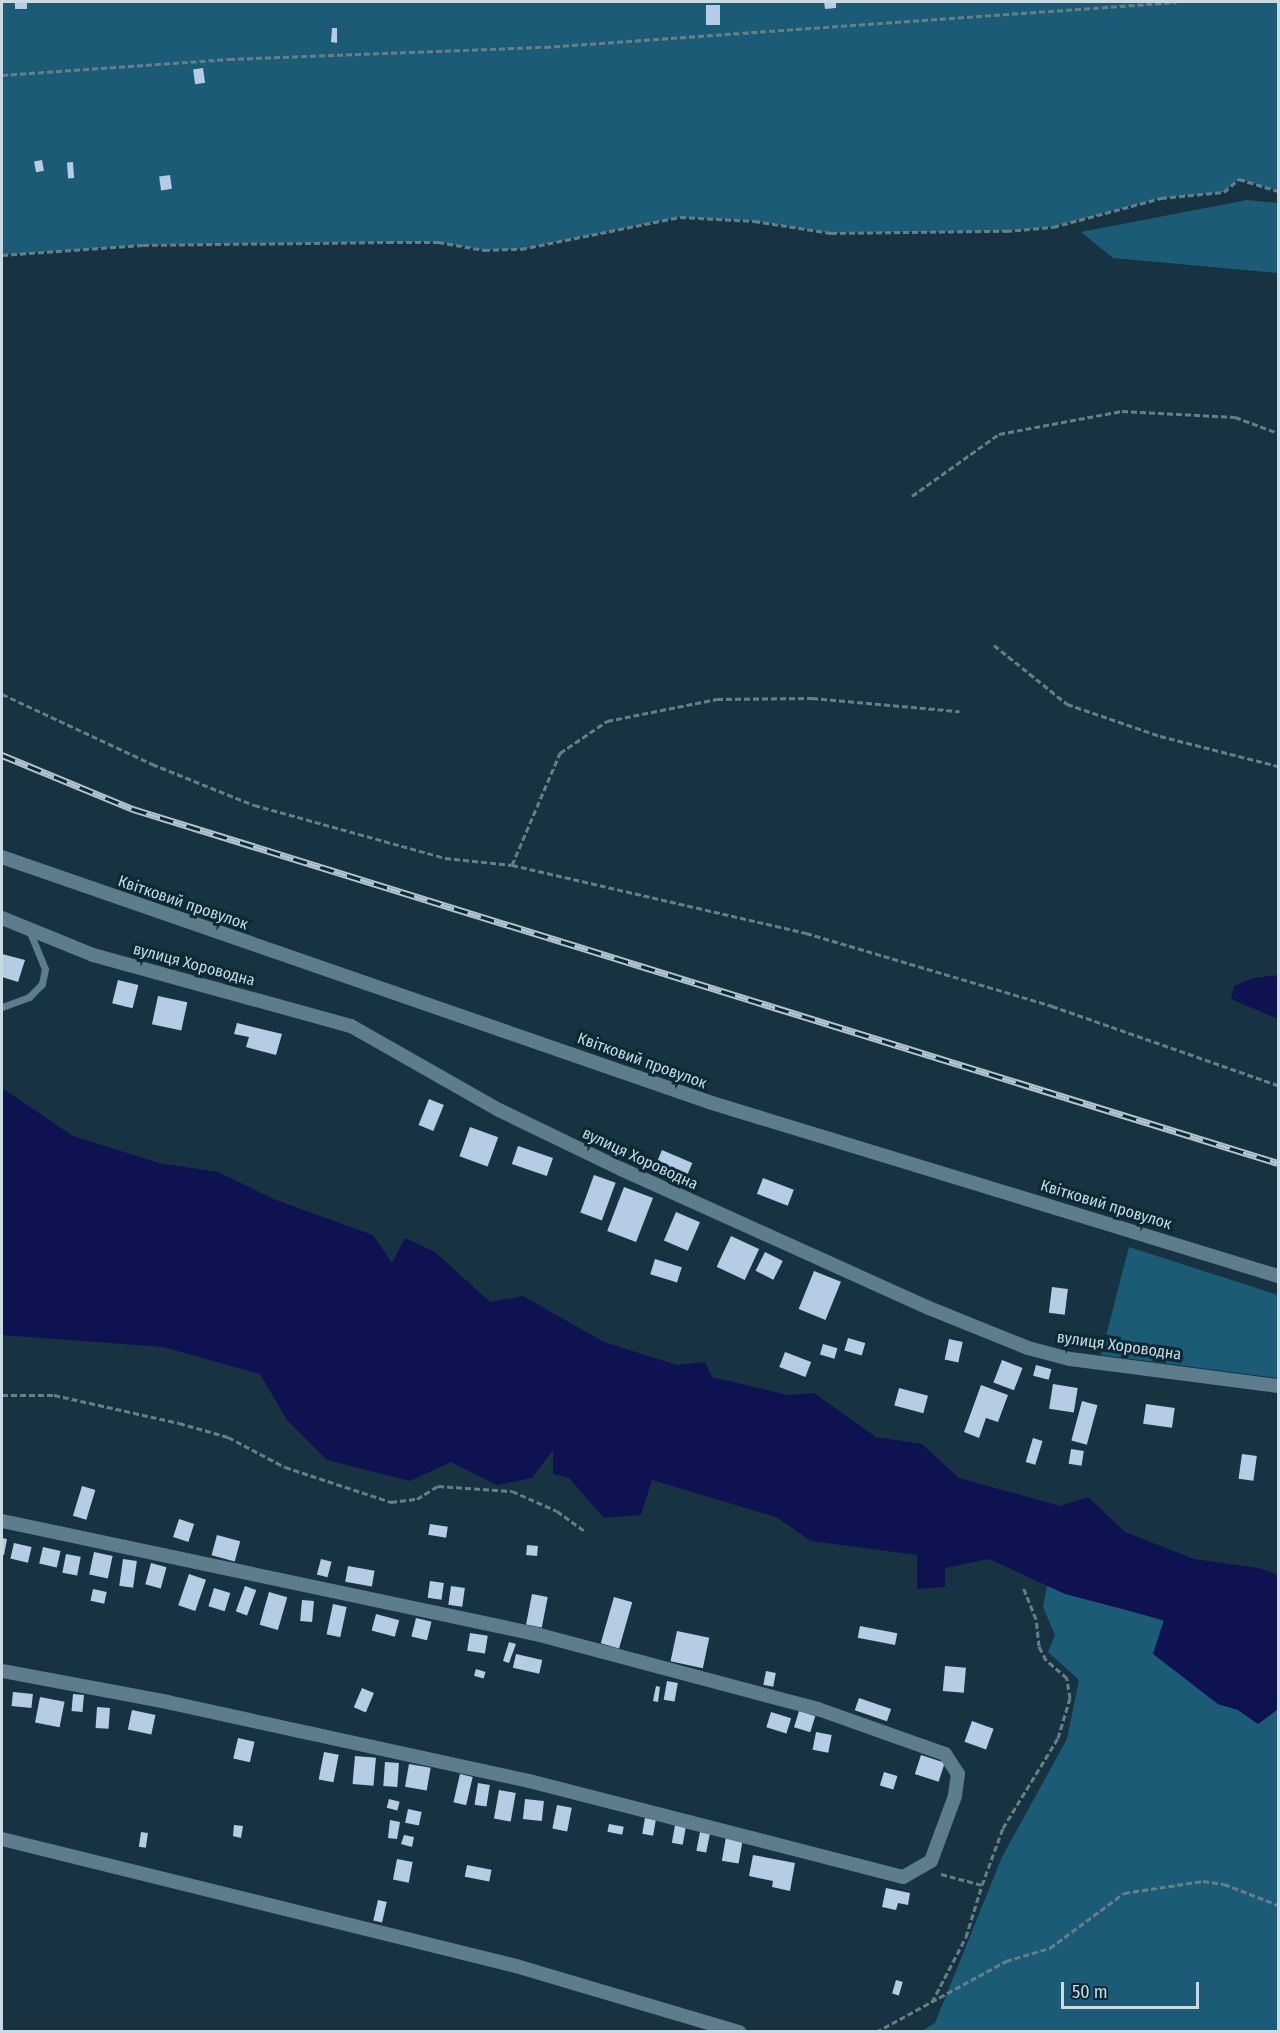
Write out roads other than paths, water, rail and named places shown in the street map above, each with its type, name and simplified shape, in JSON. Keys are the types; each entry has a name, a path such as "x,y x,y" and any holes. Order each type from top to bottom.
{"street":[{"name":"Квітковий провулок","path":"2,857 712,1103 1278,1276"},
{"name":"вулиця Хороводна","path":"2,918 93,955 351,1026 499,1110 621,1169 929,1308 1028,1348 1070,1359 1278,1386"},
{"path":"2,1521 536,1634 818,1709 945,1754 958,1774 955,1796 931,1861 903,1877 529,1781 168,1702 2,1671"},
{"path":"2,1839 516,1966 739,2031"}],"lane":[{"path":"2,1008 28,997 42,984 45,969 29,930"}],"railway":[{"path":"2,755 133,809 1278,1163"}]}
